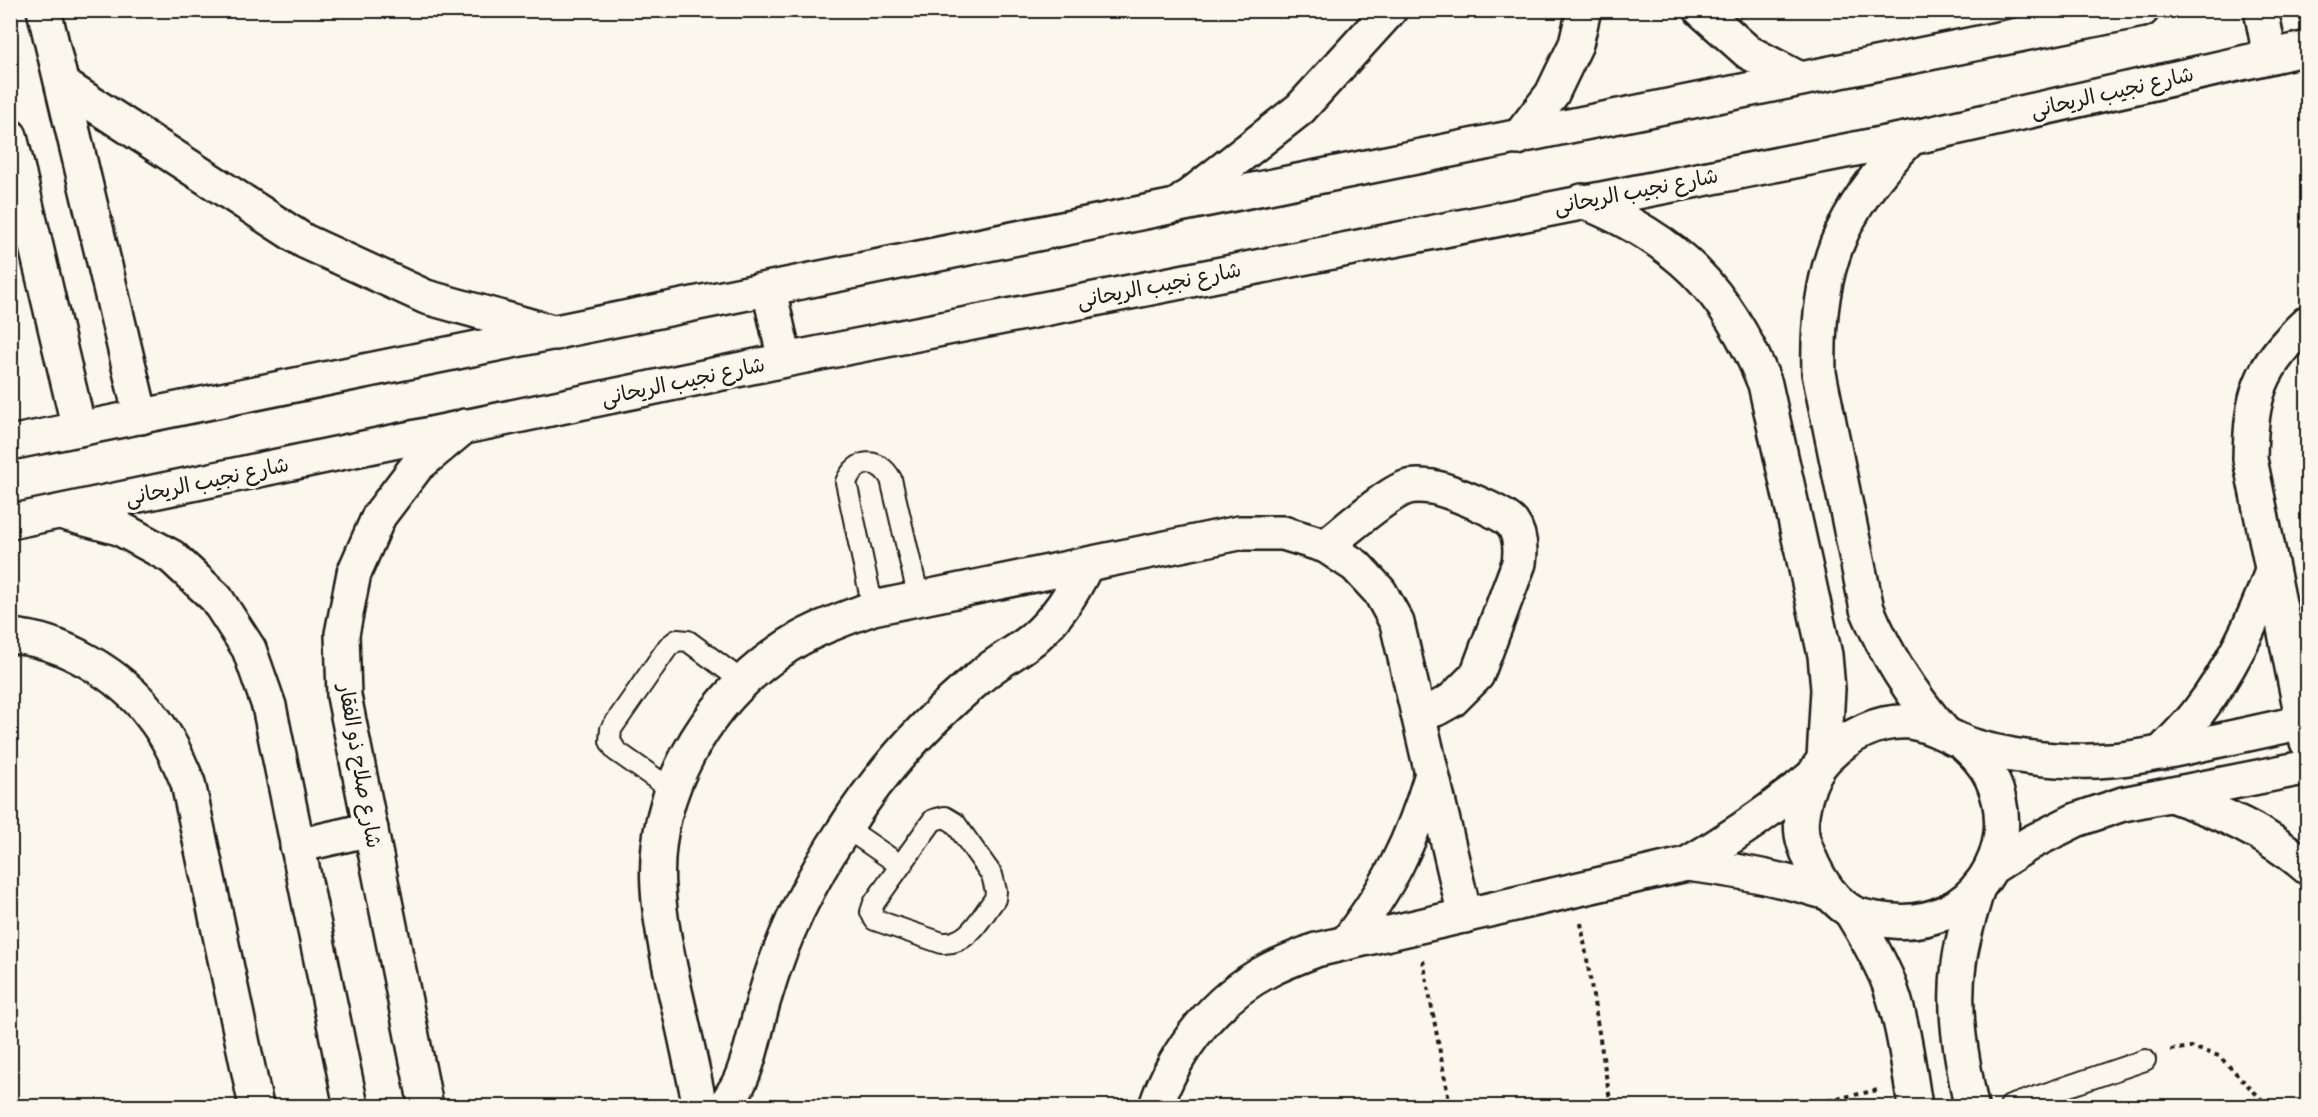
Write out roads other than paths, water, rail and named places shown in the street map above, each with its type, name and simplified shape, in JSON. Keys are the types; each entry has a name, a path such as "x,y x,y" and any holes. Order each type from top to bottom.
{"street":[{"path":"44,10 141,417"},
{"path":"1179,204 1300,109 1390,10"},
{"path":"1518,138 1552,94 1576,44 1584,10"},
{"path":"1701,10 1748,52 1800,79"},
{"path":"10,443 2142,10"},
{"path":"2261,10 2270,56"},
{"name":"شارع نجيب الريحانى","path":"10,522 785,360 1582,201 1911,138 2307,48"},
{"path":"62,84 304,241 426,297 556,333"},
{"path":"10,136 79,429"},
{"path":"1911,138 1885,164 1862,194 1844,227 1830,262 1822,298 1818,336 1819,373 1867,609 1880,642 1918,703 1978,757 1991,777 2000,800 2003,823 2000,846 1966,925 1959,964 1957,1005 1959,1044 1971,1107"},
{"path":"1582,201 1613,213 1643,230 1695,270 1730,314 1753,352 1766,384 1825,655 1828,689 1819,767 1803,806 1802,838 1812,868 1871,944 1887,978 1898,1014 1913,1095"},
{"path":"769,290 785,360"},
{"path":"1156,1107 1164,1082 1191,1037 1226,999 1269,970 1317,950 1347,942 1687,864 1731,838 1773,808 1819,767 1848,737 1879,725 1911,722 2010,754 2060,761 2111,760 2305,733 2250,459 2251,418 2262,378 2284,344 2307,322"},
{"name":"شارع صلاح ذو الفقار","path":"426,1107 344,696 342,634 354,573 379,516 417,466 465,426"},
{"path":"1326,546 1392,495 1405,488 1420,486 1434,488 1504,515 1513,525 1519,537 1521,550 1519,563 1477,675 1452,700 1436,709 1418,714"},
{"path":"60,512 119,528 172,557 216,598 249,649 268,706 351,1107"},
{"path":"700,1107 663,934 658,886 661,837 672,790 690,750 713,713 742,681 780,651 822,627 873,608 1239,533 1283,533 1326,546 1356,566 1380,592 1397,623 1465,916"},
{"path":"725,1107 740,1082 765,995 787,936 813,881 845,827 885,772 931,721 981,675 1032,639 1055,618 1073,593 1086,566"},
{"path":"2161,753 2198,713 2228,669 2254,621 2272,571"},
{"path":"10,636 55,646 91,662 123,686 151,714 173,747 188,783 256,1107"},
{"path":"1687,864 1736,869 1785,880 1879,920 1906,922 1934,918 1958,906 1985,878 2032,842 2076,820 2123,804 2307,766"},
{"path":"1347,942 1376,904 1400,864 1419,820 1432,775"},
{"path":"2171,795 2218,811 2262,834 2307,868"},
{"path":"297,846 371,829"}],"lane":[{"path":"873,608 846,482 850,473 858,466 867,463 877,464 886,470 891,479 919,599"},
{"path":"672,790 616,752 610,741 611,729 668,647 677,640 688,641 742,681"},
{"path":"945,817 951,819 992,875 996,891 995,899 964,939 957,942 942,943 875,920 871,907 900,865 933,820 945,817"},
{"path":"845,827 900,865"},
{"path":"2010,1107 2145,1060"}]}
